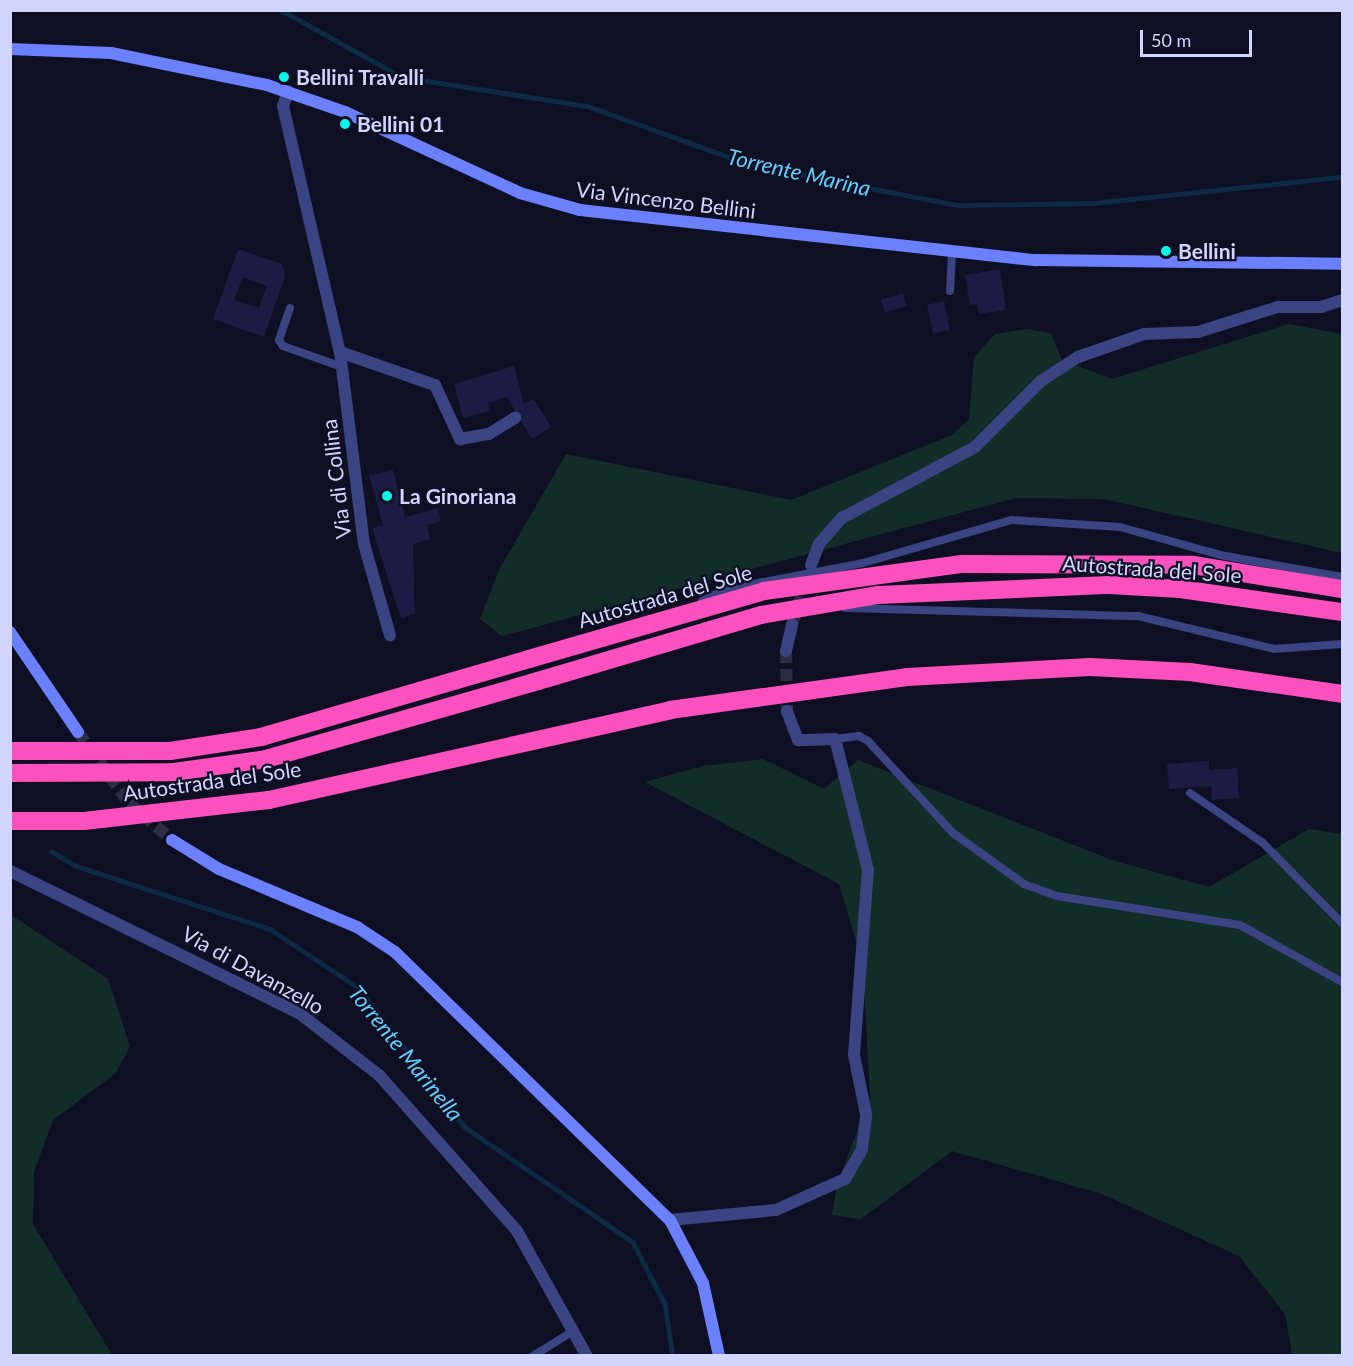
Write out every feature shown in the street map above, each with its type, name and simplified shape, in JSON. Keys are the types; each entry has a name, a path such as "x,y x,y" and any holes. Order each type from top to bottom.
{"highway":[{"name":"Autostrada del Sole","path":"10,751 170,751 261,736 673,615 829,579 1010,561 1193,566 1342,589"},
{"name":"Autostrada del Sole","path":"10,773 174,772 266,759 537,681 675,637 803,607 1002,586 1110,585 1180,589 1342,612"},
{"name":"Autostrada del Sole","path":"10,821 84,821 269,800 670,710 907,676 1090,667 1190,672 1342,694"}],"main road":[{"name":"Via Vincenzo Bellini","path":"10,49 147,59 288,92 520,193 580,210 952,253 1036,260 1342,264"},
{"path":"13,640 78,732"},
{"path":"172,840 219,869 357,927 395,952 670,1220 703,1282 719,1356"}],"street":[{"name":"Via di Collina","path":"288,92 283,106 340,352 364,544 390,635"},
{"path":"811,565 819,544 842,518 975,447 1041,381 1078,357 1144,334 1198,332 1278,307 1321,307 1342,300"},
{"path":"340,352 435,385 460,439 489,434 514,418"},
{"path":"786,651 792,625"},
{"path":"670,1220 776,1210 845,1179 860,1155 866,1114 854,1055 855,1015 867,934 868,870 835,738 798,740 787,711"},
{"name":"Via di Davanzello","path":"10,871 213,967 339,1042 379,1075 517,1231 575,1330 587,1356"}],"lane":[{"path":"950,291 952,253"},
{"path":"290,308 279,340 284,346 342,367"},
{"path":"673,615 726,589 863,563 1011,520 1110,525 1220,555 1342,578"},
{"path":"803,607 1138,616 1274,649 1342,644"},
{"path":"835,738 859,736 868,741 953,834 1024,884 1057,896 1240,925 1342,982"},
{"path":"1190,793 1256,836 1342,923"},
{"path":"533,1356 575,1330"}],"green space":[{"path":"1289,324 1342,334 1342,553 1104,499 1016,498 502,636 480,619 499,570 566,454 791,500 952,435 969,419 974,357 995,334 1026,329 1051,333 1062,360 1112,379"},
{"path":"763,759 824,789 858,760 1112,860 1209,887 1309,829 1342,834 1342,1355 1292,1355 1285,1314 1239,1256 1102,1194 952,1151 861,1219 832,1215 837,1184 870,1098 863,964 839,884 645,782 703,766"},
{"path":"11,915 108,979 130,1046 116,1073 53,1120 34,1172 33,1224 112,1355 11,1355"}],"building":[{"path":"238,249 282,264 285,276 264,337 213,319","holes":["243,277 267,286 259,308 234,300"]},
{"path":"1000,269 1006,310 979,314 977,304 970,305 965,275"},
{"path":"903,293 907,306 885,312 881,300"},
{"path":"944,301 950,330 933,333 927,305"},
{"path":"514,366 524,404 534,399 551,427 532,439 507,397 488,403 490,411 463,418 454,384"},
{"path":"393,470 405,517 438,508 441,521 427,525 430,539 413,544 415,614 401,619 372,528 383,525 369,475"},
{"path":"1209,761 1209,770 1237,768 1239,798 1212,800 1211,786 1169,789 1167,764"}],"waterway":[{"name":"Torrente Marina","path":"281,10 402,77 588,106 751,165 957,205 1093,203 1342,177"},
{"name":"Torrente Marinella","path":"51,851 76,866 270,929 359,988 465,1127 633,1242 665,1304 673,1356"}],"tunnel":[{"path":"792,625 806,580"},
{"path":"786,651 787,711"},
{"path":"78,732 129,803 172,840"}],"place":[{"name":"Bellini Travalli","path":"284,77"},
{"name":"Bellini 01","path":"345,124"},
{"name":"Bellini","path":"1166,251"},
{"name":"La Ginoriana","path":"387,496"}]}
